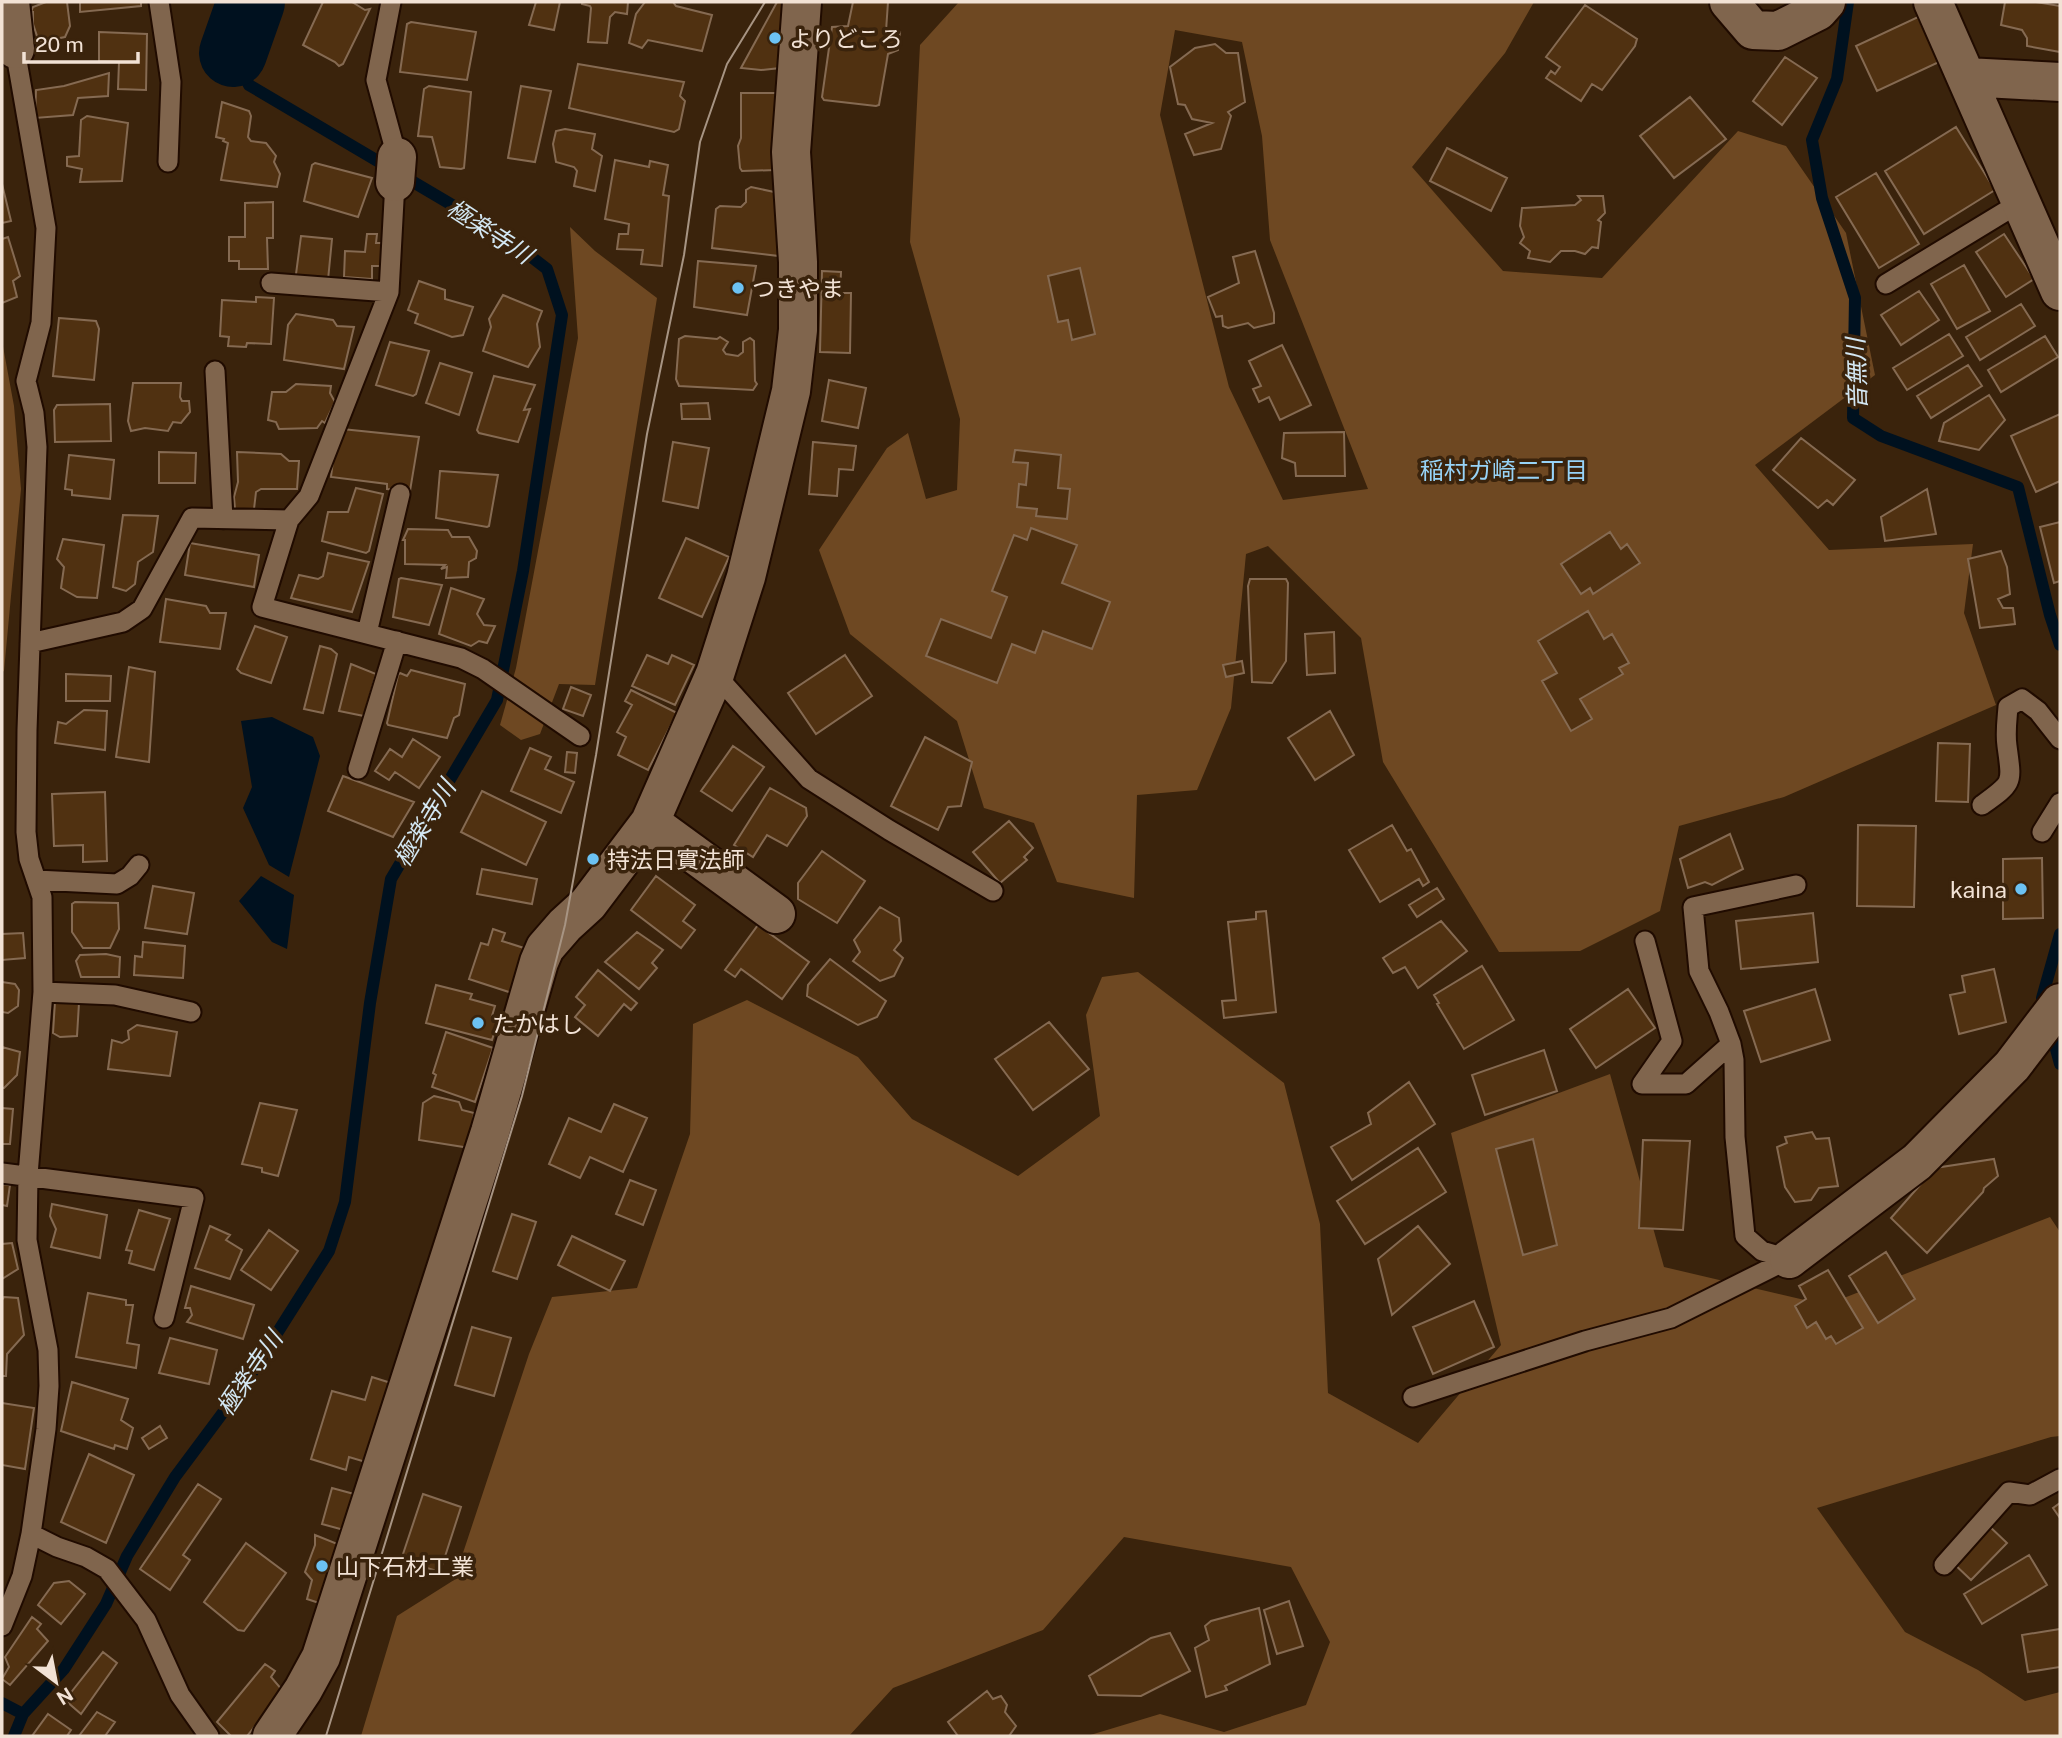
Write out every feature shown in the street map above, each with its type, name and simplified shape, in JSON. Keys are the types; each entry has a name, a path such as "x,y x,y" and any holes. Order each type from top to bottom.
{"street":[{"path":"10,2 15,49"},
{"path":"272,1736 321,1657 490,1132 539,962 545,948 588,904 650,822 715,674 746,577 791,391 798,330 799,262 791,152 802,2"},
{"path":"1729,2 1754,30 1778,31 1818,11 1826,2"},
{"path":"1933,2 2060,291"},
{"path":"1966,77 2060,82"},
{"path":"650,822 776,914"},
{"path":"1789,1259 1917,1162 2012,1066 2051,1015"}],"lane":[{"path":"159,2 171,82 168,162"},
{"path":"391,2 376,79 396,169 389,292 309,496 289,520 262,607 461,658 484,668 579,736"},
{"path":"2,1626 22,1576 31,1534 46,1429 49,1387 48,1350 27,1240 28,1175 43,992 42,897 29,859 26,831 37,447 34,413 26,381 41,323 46,228 15,49"},
{"path":"1886,284 2021,202"},
{"path":"271,283 389,292"},
{"path":"215,371 223,519"},
{"path":"368,633 400,494"},
{"path":"30,642 123,622 142,609 192,518 289,520"},
{"path":"358,769 397,641"},
{"path":"715,674 809,779 993,891"},
{"path":"1982,805 2004,789 2012,772 2007,743 2008,707 2022,699 2038,710 2060,739"},
{"path":"2042,832 2060,803"},
{"path":"36,880 117,884 130,876 139,865"},
{"path":"1789,1259 1762,1251 1745,1236 1735,1137 1734,1060 1719,1012 1699,971 1693,907 1796,885"},
{"path":"1645,941 1672,1041 1642,1084 1686,1084 1731,1044"},
{"path":"43,992 115,995 191,1012"},
{"path":"2,1173 194,1198 164,1318"},
{"path":"1412,1397 1513,1363 1671,1318 1789,1259"},
{"path":"1944,1565 2009,1492 2030,1495 2060,1479"},
{"path":"31,1534 86,1557 107,1569 146,1620 180,1695 209,1736"}],"shaded area":[{"path":"959,2 1534,2 1505,53 1412,167 1503,271 1602,278 1738,131 1786,146 1846,233 1875,375 1755,465 1829,550 1973,544 1964,613 1996,705 1784,797 1679,826 1660,911 1580,951 1499,952 1383,762 1361,638 1268,546 1246,554 1231,708 1197,790 1137,795 1134,898 1057,882 1034,823 984,808 957,721 850,634 819,550 887,448 908,433 926,499 957,490 960,419 910,242 920,45","holes":["1175,30 1242,42 1262,136 1270,240 1368,489 1283,500 1229,387 1160,115"]},
{"path":"570,227 595,251 657,298 595,685 559,684 540,734 521,740 500,725 516,668 578,338"},
{"path":"2,341 14,406 21,489 2,672"},
{"path":"1138,972 1284,1083 1320,1224 1328,1393 1418,1443 1501,1345 1451,1133 1610,1074 1664,1267 1826,1305 2050,1217 2060,1232 2060,1436 1817,1508 1905,1632 1978,1670 2025,1701 2060,1692 2060,1736 1087,1736 1160,1714 1224,1732 1306,1705 1330,1642 1291,1567 1124,1537 1043,1630 893,1688 849,1736 361,1736 397,1616 454,1580 529,1354 552,1297 637,1288 690,1134 693,1024 747,1000 858,1057 912,1119 1018,1176 1100,1116 1086,1015 1102,977"}],"water":[{"path":"272,717 313,737 320,756 289,877 269,865 243,808 252,787 241,721"},
{"path":"261,876 294,895 287,949 272,942 239,901"}],"building":[{"path":"46,2 67,2 70,26 65,37 39,42 31,12 33,7"},
{"path":"80,2 141,2 141,6 80,12"},
{"path":"323,2 352,2 365,10 370,9 343,64 339,66 303,45"},
{"path":"536,2 560,2 554,30 529,25"},
{"path":"582,2 628,2 627,14 615,12 610,17 607,43 588,42 591,8"},
{"path":"645,2 673,2 676,6 712,15 702,51 648,40 642,48 629,43 636,14"},
{"path":"777,2 787,2 780,68 741,68"},
{"path":"853,2 888,2 886,31 900,32 898,50 888,54 879,105 876,106 824,100 822,97 832,27 848,26"},
{"path":"2005,2 2036,2 2060,6 2060,52 2027,46 2027,38 2022,30 2001,25"},
{"path":"1585,5 1637,39 1635,46 1602,90 1592,84 1581,101 1546,78 1551,71 1555,74 1560,67 1546,57"},
{"path":"1918,17 1939,62 1877,91 1856,46"},
{"path":"411,22 476,32 467,80 400,72 407,24"},
{"path":"99,32 147,34 146,90 118,89 119,62 99,61"},
{"path":"1215,44 1226,53 1238,53 1245,102 1228,112 1231,116 1221,149 1194,155 1185,134 1212,123 1192,119 1185,105 1178,104 1170,67 1195,48"},
{"path":"1785,57 1817,78 1782,125 1753,101"},
{"path":"578,64 684,82 680,96 685,101 679,129 674,132 569,108"},
{"path":"109,73 108,96 78,98 73,115 35,118 36,90 64,86"},
{"path":"429,86 471,92 464,168 440,167 432,137 418,136 424,89"},
{"path":"521,86 551,91 535,162 508,158"},
{"path":"741,93 778,93 775,170 742,171 740,168 738,146 741,138"},
{"path":"1690,97 1726,139 1674,178 1640,136"},
{"path":"222,102 249,111 251,116 248,137 251,141 266,143 276,156 274,162 280,174 277,187 221,180 228,143 216,137"},
{"path":"87,116 128,123 122,181 80,182 82,169 67,166 67,157 79,156 81,120"},
{"path":"1956,127 1995,190 1924,234 1885,171"},
{"path":"565,129 595,134 592,149 602,156 595,191 574,186 577,171 574,167 556,162 553,144 556,131"},
{"path":"1447,148 1507,178 1491,211 1430,181"},
{"path":"615,160 649,167 650,161 668,165 663,195 669,196 662,266 641,264 643,250 617,249 619,234 628,234 629,224 605,219"},
{"path":"315,163 372,178 358,217 304,201 312,165"},
{"path":"1876,173 1919,244 1879,268 1836,197"},
{"path":"2,184 11,221 2,223"},
{"path":"751,187 779,193 779,256 712,248 716,209 720,206 741,207 746,202 746,190"},
{"path":"1578,196 1603,196 1605,213 1598,220 1601,222 1598,248 1592,247 1585,254 1561,251 1550,262 1528,258 1530,251 1520,243 1524,237 1520,226 1522,208 1575,205 1581,200"},
{"path":"273,202 273,238 267,238 268,269 239,269 239,261 229,261 229,237 245,237 245,203"},
{"path":"367,234 377,234 376,243 383,243 383,266 372,266 372,279 344,277 345,251 365,252"},
{"path":"2004,234 2034,279 2006,297 1976,252"},
{"path":"301,236 332,239 328,280 297,276"},
{"path":"8,237 20,276 13,281 17,297 2,303 2,239"},
{"path":"1255,251 1274,313 1274,323 1254,328 1248,323 1228,328 1223,326 1222,316 1216,317 1208,297 1239,283 1233,257"},
{"path":"698,261 756,266 747,315 694,307"},
{"path":"1964,265 1990,311 1957,329 1931,284"},
{"path":"1080,268 1095,334 1072,340 1068,320 1058,322 1048,276"},
{"path":"822,271 841,272 840,293 851,293 850,353 820,352"},
{"path":"419,281 445,290 445,299 473,307 463,335 452,337 415,323 418,314 408,310"},
{"path":"1919,291 1939,320 1901,345 1881,315"},
{"path":"503,295 542,311 537,324 540,347 528,367 483,351 491,327 489,319"},
{"path":"256,297 274,298 271,344 247,343 246,347 228,346 229,337 220,336 222,300 256,302"},
{"path":"2021,304 2035,326 1980,360 1966,337"},
{"path":"296,314 333,320 337,326 354,327 344,369 284,360 288,325"},
{"path":"59,318 96,321 99,329 94,380 53,376"},
{"path":"1949,334 1963,356 1907,390 1893,368"},
{"path":"685,336 720,337 728,342 723,350 726,354 738,356 743,352 743,342 750,338 754,341 757,384 753,390 679,386 676,379 679,339"},
{"path":"2045,336 2058,357 2001,392 1988,370"},
{"path":"390,342 429,351 416,394 413,396 376,385"},
{"path":"1282,345 1311,405 1280,420 1269,397 1259,402 1253,389 1261,386 1249,361"},
{"path":"440,363 472,373 459,415 426,403"},
{"path":"1968,365 1982,386 1931,418 1917,396"},
{"path":"494,376 535,385 524,410 530,409 518,442 479,433 477,430"},
{"path":"829,380 866,388 858,428 822,421"},
{"path":"133,383 181,383 180,397 182,401 189,401 190,412 181,423 173,422 168,431 145,428 131,431 128,421"},
{"path":"296,384 331,386 330,393 335,402 325,423 322,421 317,428 279,429 276,422 268,420 272,392 286,392"},
{"path":"1989,395 2005,420 1979,450 1939,441 1944,423"},
{"path":"708,403 710,419 682,419 681,404"},
{"path":"110,404 111,441 55,442 54,410 57,405"},
{"path":"2060,414 2060,481 2036,492 2011,436"},
{"path":"342,429 419,437 410,491 387,489 387,484 331,477 335,444"},
{"path":"1344,432 1345,476 1296,476 1295,463 1282,458 1284,433"},
{"path":"1801,438 1855,480 1833,505 1827,500 1818,508 1773,470"},
{"path":"673,442 709,448 698,508 663,501"},
{"path":"813,442 856,446 853,470 839,469 837,496 809,494"},
{"path":"1015,450 1061,455 1058,488 1070,489 1067,519 1036,516 1037,509 1017,507 1019,484 1026,485 1028,463 1013,462"},
{"path":"159,452 196,453 195,483 159,483"},
{"path":"237,452 281,454 289,461 299,461 297,489 261,489 256,492 254,509 235,509"},
{"path":"69,455 114,460 110,499 72,495 72,490 65,489"},
{"path":"440,471 498,475 489,526 436,518"},
{"path":"356,488 383,494 369,551 366,553 322,541 328,512 348,512"},
{"path":"1927,489 1936,534 1885,541 1881,517"},
{"path":"123,515 158,516 153,552 138,562 135,584 126,591 113,587"},
{"path":"2060,522 2060,581 2054,583 2040,527"},
{"path":"1031,528 1077,545 1062,583 1110,602 1092,649 1043,631 1035,653 1012,644 997,683 926,656 941,619 991,638 1007,597 992,591 1014,535 1027,540"},
{"path":"408,529 448,530 452,537 469,537 477,551 476,558 469,562 468,577 446,578 447,567 441,569 445,565 405,564 403,540"},
{"path":"1610,532 1621,549 1627,544 1640,563 1593,594 1590,588 1581,594 1561,564"},
{"path":"686,538 729,557 702,617 659,598"},
{"path":"63,539 104,545 97,598 77,597 61,588 64,567 57,559"},
{"path":"190,543 259,555 254,587 185,575"},
{"path":"2001,551 2007,567 2010,594 1998,599 2003,608 2013,608 2015,624 1980,628 1968,559"},
{"path":"328,553 369,562 352,612 291,598 299,575 318,579 323,576"},
{"path":"401,578 442,585 429,625 393,617"},
{"path":"1250,579 1286,579 1288,583 1286,661 1272,683 1252,682 1248,586"},
{"path":"451,588 484,599 477,614 484,625 495,626 487,643 479,641 471,646 439,634"},
{"path":"166,599 206,606 210,613 226,613 220,649 160,642"},
{"path":"1588,611 1604,639 1612,634 1629,663 1619,668 1623,674 1580,699 1592,719 1571,731 1542,681 1557,673 1538,641"},
{"path":"255,626 287,637 271,683 241,673 237,669"},
{"path":"1334,632 1335,673 1307,675 1305,634"},
{"path":"320,646 337,654 323,713 304,709"},
{"path":"647,655 668,664 672,655 694,665 675,705 632,686"},
{"path":"845,655 872,696 816,734 788,693"},
{"path":"1242,661 1244,673 1226,677 1223,665"},
{"path":"351,664 376,674 364,716 339,711"},
{"path":"129,667 155,672 149,762 116,757"},
{"path":"411,670 465,684 459,715 454,718 447,738 388,725 398,675 400,673 407,676"},
{"path":"66,674 111,676 110,701 66,701"},
{"path":"571,687 591,695 583,716 563,709"},
{"path":"631,690 677,713 648,770 618,755 626,737 617,732 632,705 625,701"},
{"path":"84,710 107,711 105,750 55,743 58,722 66,724"},
{"path":"1330,711 1354,755 1315,780 1288,738"},
{"path":"925,737 972,762 961,806 948,807 938,830 891,806"},
{"path":"413,739 440,757 419,788 395,772 389,780 375,771 390,749 402,757"},
{"path":"1938,743 1970,744 1968,802 1936,801"},
{"path":"733,746 764,767 732,811 701,791"},
{"path":"530,748 551,757 545,769 574,782 561,813 511,791"},
{"path":"567,752 577,753 575,773 565,772"},
{"path":"343,776 414,802 393,837 328,811"},
{"path":"770,788 806,808 807,816 787,846 767,835 753,857 734,845"},
{"path":"482,791 546,822 526,865 461,832"},
{"path":"105,792 107,861 83,862 83,845 54,846 52,794"},
{"path":"1009,821 1033,848 1024,857 1027,860 1000,883 973,852"},
{"path":"1392,825 1407,851 1411,849 1429,882 1423,886 1419,879 1380,902 1349,850"},
{"path":"1858,825 1916,826 1914,907 1857,906"},
{"path":"1730,834 1743,869 1712,885 1705,882 1688,888 1680,859"},
{"path":"822,851 865,881 837,923 798,899 798,883"},
{"path":"2042,858 2043,918 2003,919 2003,859"},
{"path":"482,869 537,879 532,904 477,894"},
{"path":"656,876 695,905 683,921 695,930 681,948 631,910"},
{"path":"153,886 194,893 187,934 145,928"},
{"path":"1437,888 1444,899 1417,917 1409,905"},
{"path":"118,903 119,929 110,948 83,948 72,932 72,904"},
{"path":"880,907 899,918 901,941 894,950 903,958 894,976 880,981 853,961 860,952 854,940"},
{"path":"1266,911 1276,1012 1224,1018 1222,1001 1236,1000 1228,922 1256,919 1256,912"},
{"path":"1813,913 1818,962 1741,969 1736,921"},
{"path":"1441,921 1467,951 1418,988 1405,967 1393,973 1383,958"},
{"path":"758,925 809,962 782,999 741,969 735,977 725,970"},
{"path":"493,929 505,933 502,941 527,949 512,993 469,979 481,943 488,945"},
{"path":"637,932 663,950 652,963 657,968 639,989 605,962"},
{"path":"23,933 25,958 2,960 2,934"},
{"path":"143,942 185,946 183,978 134,975 135,956 142,957"},
{"path":"106,954 120,957 119,977 81,977 76,961 80,955"},
{"path":"830,959 886,1001 877,1017 858,1025 807,996 808,985"},
{"path":"1482,966 1514,1020 1464,1049 1434,995"},
{"path":"1994,969 2006,1022 1959,1034 1950,995 1965,992 1962,976"},
{"path":"598,970 637,1003 631,1010 624,1004 598,1036 575,1017 585,1005 576,997"},
{"path":"2,982 15,984 19,990 18,1006 8,1013 2,1012"},
{"path":"436,985 472,994 470,999 495,1006 492,1016 499,1018 492,1040 426,1023"},
{"path":"1628,989 1655,1028 1596,1068 1570,1029"},
{"path":"1815,989 1830,1040 1761,1062 1744,1011"},
{"path":"55,1001 79,1003 77,1036 60,1037 53,1033"},
{"path":"1049,1022 1089,1069 1033,1110 995,1059"},
{"path":"137,1025 177,1032 170,1076 108,1069 112,1040 122,1043 129,1039 128,1031"},
{"path":"446,1032 493,1048 475,1102 432,1087 436,1075 433,1073"},
{"path":"2,1047 20,1052 17,1075 4,1088 2,1088"},
{"path":"1544,1050 1557,1091 1485,1115 1472,1075"},
{"path":"1409,1082 1435,1124 1352,1180 1331,1147 1371,1124 1368,1113"},
{"path":"434,1096 459,1102 462,1110 474,1113 470,1148 419,1140 423,1103"},
{"path":"260,1103 297,1110 278,1176 262,1172 262,1168 242,1164"},
{"path":"614,1104 647,1118 623,1172 590,1157 580,1178 549,1164 569,1118 601,1132"},
{"path":"2,1108 13,1109 10,1144 2,1144"},
{"path":"1812,1132 1816,1139 1829,1138 1838,1186 1819,1188 1811,1200 1795,1202 1785,1187 1777,1147 1787,1143 1785,1137"},
{"path":"1533,1139 1557,1245 1523,1255 1496,1149"},
{"path":"1643,1140 1690,1141 1683,1230 1639,1228"},
{"path":"1418,1148 1446,1192 1365,1244 1337,1201"},
{"path":"1994,1159 1998,1176 1984,1188 1927,1253 1891,1218 1935,1168"},
{"path":"630,1180 656,1190 643,1225 616,1214"},
{"path":"2,1184 10,1185 7,1206 2,1205"},
{"path":"52,1204 107,1215 100,1258 51,1247 56,1229 50,1216"},
{"path":"139,1210 170,1219 154,1270 129,1263 132,1251 126,1250"},
{"path":"512,1214 536,1222 517,1279 493,1271"},
{"path":"210,1226 230,1235 226,1240 242,1250 230,1279 195,1268"},
{"path":"1418,1226 1450,1264 1392,1315 1378,1259"},
{"path":"269,1230 298,1251 271,1290 241,1270"},
{"path":"572,1236 625,1261 610,1291 558,1265"},
{"path":"12,1243 18,1269 2,1279 2,1244"},
{"path":"1886,1252 1915,1299 1878,1323 1849,1276"},
{"path":"1828,1270 1863,1328 1836,1344 1831,1336 1826,1339 1816,1322 1807,1328 1795,1306 1806,1299 1799,1286"},
{"path":"191,1286 254,1305 243,1339 187,1322 192,1315 190,1308 185,1308"},
{"path":"88,1293 126,1300 126,1305 133,1305 127,1343 139,1345 136,1368 76,1357"},
{"path":"4,1297 18,1298 24,1335 7,1354 6,1376 2,1376 2,1300"},
{"path":"1474,1301 1494,1347 1433,1374 1413,1327"},
{"path":"472,1327 511,1338 494,1396 455,1385"},
{"path":"170,1338 217,1350 209,1384 159,1373"},
{"path":"372,1377 394,1384 369,1463 349,1457 346,1470 311,1459 332,1391 365,1400"},
{"path":"72,1382 128,1399 121,1420 133,1428 127,1449 115,1445 114,1449 61,1431"},
{"path":"2,1403 34,1408 25,1469 2,1465"},
{"path":"160,1426 167,1438 149,1449 142,1438"},
{"path":"89,1454 134,1475 106,1543 61,1522"},
{"path":"198,1484 221,1499 183,1555 190,1560 170,1590 140,1569"},
{"path":"332,1488 354,1494 344,1530 322,1524"},
{"path":"423,1494 461,1507 440,1572 401,1560"},
{"path":"2060,1503 2060,1518 2053,1508"},
{"path":"1987,1524 2007,1543 1971,1580 1951,1561"},
{"path":"315,1535 340,1545 319,1603 307,1599 312,1580 305,1572 315,1545"},
{"path":"246,1543 286,1573 244,1631 238,1630 204,1602"},
{"path":"2029,1555 2047,1585 1982,1624 1964,1594"},
{"path":"69,1581 85,1594 61,1624 38,1605 54,1583"},
{"path":"1289,1601 1303,1646 1277,1654 1264,1610"},
{"path":"1259,1608 1270,1664 1225,1686 1227,1690 1206,1697 1195,1648 1209,1640 1205,1626 1211,1621"},
{"path":"32,1617 41,1624 37,1629 48,1641 10,1685 2,1679 9,1667 5,1657"},
{"path":"2060,1629 2060,1667 2028,1672 2022,1635"},
{"path":"1170,1633 1190,1671 1141,1696 1098,1695 1089,1676 1151,1638"},
{"path":"103,1652 117,1663 81,1714 65,1700"},
{"path":"265,1664 275,1671 271,1677 283,1691 247,1736 231,1736 217,1722"},
{"path":"987,1691 993,1699 1001,1696 1007,1705 1005,1712 1016,1726 1009,1736 958,1736 948,1722"},
{"path":"97,1712 115,1722 105,1736 79,1736"},
{"path":"48,1714 71,1730 67,1736 32,1736"}],"waterway":[{"name":"極楽寺川","path":"233,53 251,2"},
{"name":"音無川","path":"1848,2 1837,79 1812,140 1822,198 1855,298 1853,418 1881,436 2018,487 2060,645"},
{"name":"極楽寺川","path":"14,1736 23,1714 64,1669 106,1604 127,1556 175,1477 248,1379 329,1251 345,1202 370,1003 391,879 497,700 523,571 562,315 547,269 503,235 249,85 233,53"},
{"name":"音無川","path":"2045,1007 2042,998 2060,934"},
{"name":"音無川","path":"2050,1027 2060,1064"},
{"path":"2,1703 23,1714"}],"tram line":[{"path":"326,1736 522,1096 565,925 596,755 647,434 684,255 700,142 727,64 765,2"}],"place":[{"name":"よりどころ","path":"775,38"},
{"name":"つきやま","path":"738,288"},
{"name":"持法日實法師","path":"593,859"},
{"name":"kaina","path":"2021,889"},
{"name":"たかはし","path":"478,1023"},
{"name":"山下石材工業","path":"322,1566"}],"district":[{"name":"稲村ガ崎二丁目","path":"1504,470"}]}
